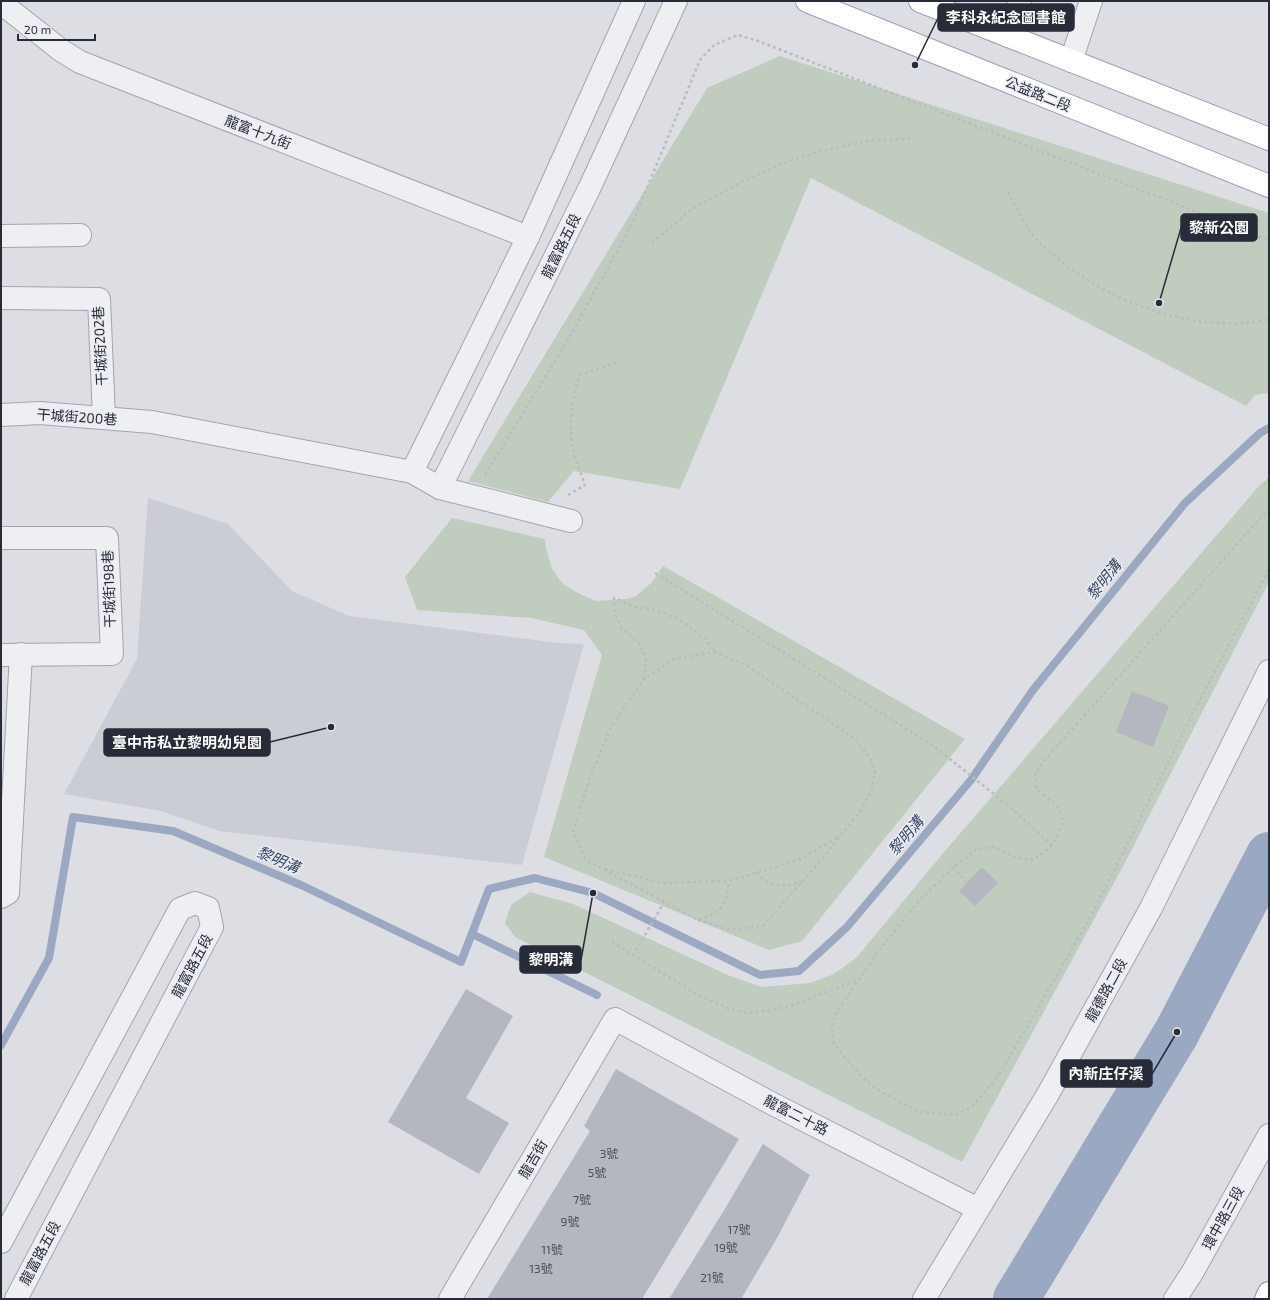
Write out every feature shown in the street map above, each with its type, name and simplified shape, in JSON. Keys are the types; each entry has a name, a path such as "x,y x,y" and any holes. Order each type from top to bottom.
{"main road":[{"name":"公益路二段","path":"807,1 1269,186"},
{"path":"920,1 1269,139"},
{"path":"1266,1299 1269,1293"}],"street":[{"path":"412,472 528,237 634,1"},
{"name":"龍富路五段","path":"440,488 589,189 676,1"},
{"path":"1008,36 1020,1"},
{"path":"1071,61 1091,1"},
{"name":"龍富十九街","path":"1,3 62,51 80,62 528,237"},
{"path":"1,236 80,235"},
{"name":"干城街202巷","path":"1,298 99,299 104,418"},
{"name":"干城街200巷","path":"1,415 40,413 152,422 412,472 440,488 570,521"},
{"name":"干城街198巷","path":"1,538 107,538 112,654 11,655 4,895"},
{"name":"龍德路二段","path":"924,1299 1048,1094 1151,908 1269,671"},
{"name":"龍富路五段","path":"1,1242 180,909 195,902 208,908 212,927 16,1299"},
{"name":"龍富二十路","path":"615,1019 769,1102 978,1209"},
{"name":"龍吉街","path":"450,1299 615,1019"},
{"name":"環中路三段","path":"1175,1299 1192,1273 1269,1136"}],"path":[{"path":"493,477 485,475 569,338 632,224 700,60 714,45 738,36 765,44 1269,240"},
{"path":"652,243 692,209 745,180 786,162 818,152 867,141 915,138"},
{"path":"1008,192 1016,208 1037,240 1069,268 1102,288 1142,306 1183,318 1221,324 1269,319"},
{"path":"560,494 568,496 585,485 573,449 570,421 573,398 580,375 618,362"},
{"path":"1269,508 1044,761 1035,775 1038,790 1051,800 1061,813 1062,823 1052,844 1034,860 1016,858 995,847 976,849 953,867 916,904 858,980 836,1014 832,1025 834,1044 858,1073 876,1089 919,1112 955,1115 973,1106 999,1075 1090,918 1193,713 1269,569"},
{"path":"655,573 931,744 1010,807 1052,844"},
{"path":"644,679 646,661 641,645 620,626 615,612 614,598 635,607 656,610 678,619 706,639 715,652 746,665 854,738 870,758 875,772 872,788 859,814 764,925 727,929 698,920 586,860 573,832 589,780 611,727 644,679 674,660 715,652"},
{"path":"601,868 662,883 729,881 801,859 842,834"},
{"path":"953,867 966,883"},
{"path":"756,873 765,882 777,885 790,886 804,880"},
{"path":"698,920 713,915 724,905 727,899 729,881"},
{"path":"633,956 664,902"},
{"path":"612,942 694,993 727,1008 748,1013 776,1009 796,1004 858,980"}],"shaded area":[{"path":"148,498 228,524 292,591 349,616 559,643 584,644 522,865 219,831 161,811 64,794 137,659"}],"green space":[{"path":"780,56 1269,213 1269,393 1255,395 1246,406 811,178 680,489 574,471 548,502 468,481 707,88"},
{"path":"1269,477 1269,582 1128,857 962,1162 515,937 505,923 511,905 530,892 573,904 730,976 762,987 810,983 834,974 857,957 945,851 1259,486"},
{"path":"452,518 545,539 552,569 563,584 596,601 627,599 636,596 652,582 663,566 965,739 802,941 769,950 544,857 602,655 584,630 531,618 417,610 405,577"}],"building":[{"path":"1132,691 1169,706 1153,747 1116,732"},
{"path":"982,867 998,883 975,906 959,891"},
{"path":"466,989 513,1016 466,1098 509,1123 479,1174 388,1122"},
{"path":"616,1069 739,1139 642,1299 487,1299 590,1131 584,1126"},
{"path":"763,1144 810,1175 777,1238 741,1299 669,1299 726,1207"}],"waterway":[{"name":"黎明溝","path":"1,1045 49,958 73,817 173,831 301,885 461,962 489,889 535,878 593,893 760,975 799,971 847,927 971,780 1033,690 1185,503 1260,433 1269,428"},
{"path":"1016,1299 1177,1032 1269,855"},
{"path":"472,934 597,995"}],"place":[{"name":"李科永紀念圖書館","path":"915,65"},
{"name":"黎新公園","path":"1159,303"},
{"name":"臺中市私立黎明幼兒園","path":"331,727"},
{"name":"黎明溝","path":"593,893"},
{"name":"內新庄仔溪","path":"1177,1032"}]}
